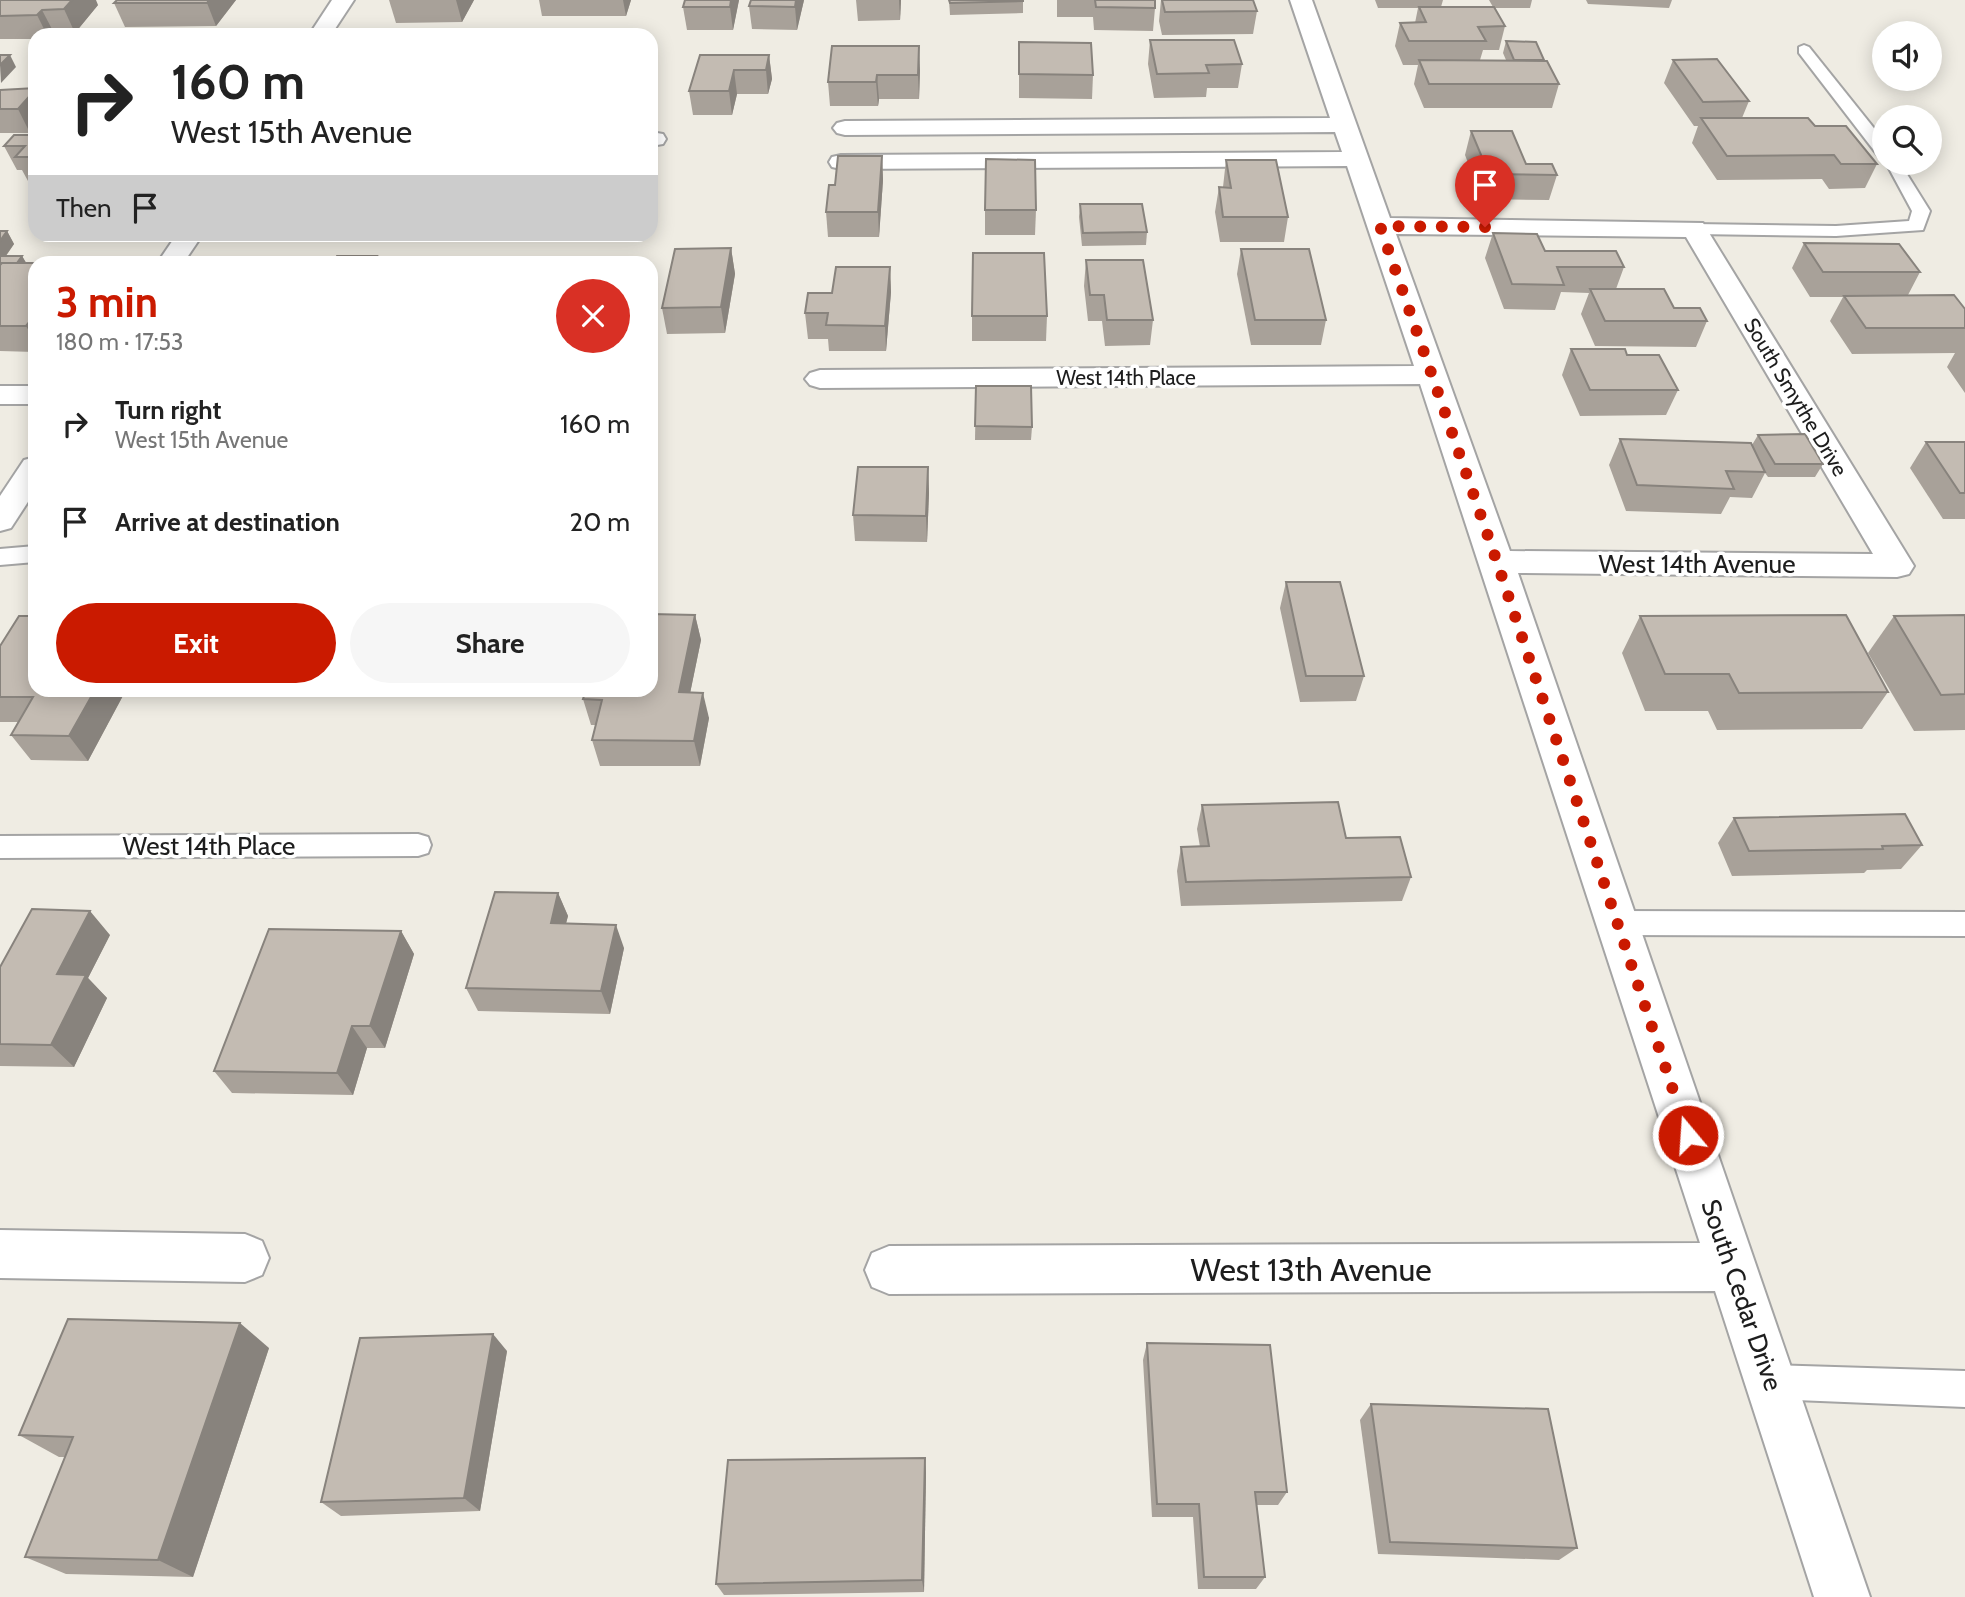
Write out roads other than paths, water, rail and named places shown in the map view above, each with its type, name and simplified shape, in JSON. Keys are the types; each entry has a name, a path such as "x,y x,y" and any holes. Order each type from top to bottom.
{"street":[{"path":"325,28 343,0"},
{"name":"South Cedar Drive","path":"1301,0 1497,562 1842,1597"},
{"path":"845,128 1350,142"},
{"path":"841,162 1350,142"},
{"path":"1380,226 1694,229"},
{"name":"South Smythe Drive","path":"1694,229 1897,566"},
{"name":"West 14th Place","path":"820,379 1432,375"},
{"path":"0,395 28,395"},
{"path":"0,520 28,478"},
{"name":"West 14th Avenue","path":"1497,562 1897,566"},
{"path":"0,1254 245,1258"},
{"name":"West 13th Avenue","path":"889,1270 1733,1267"}],"lane":[{"path":"1804,50 1872,136"},
{"path":"1694,229 1836,231 1917,226 1921,211 1899,175"},
{"path":"0,557 28,555"},
{"name":"West 14th Place","path":"0,847 418,845"},
{"path":"1617,923 1965,924"},
{"path":"1771,1382 1965,1389"}]}
